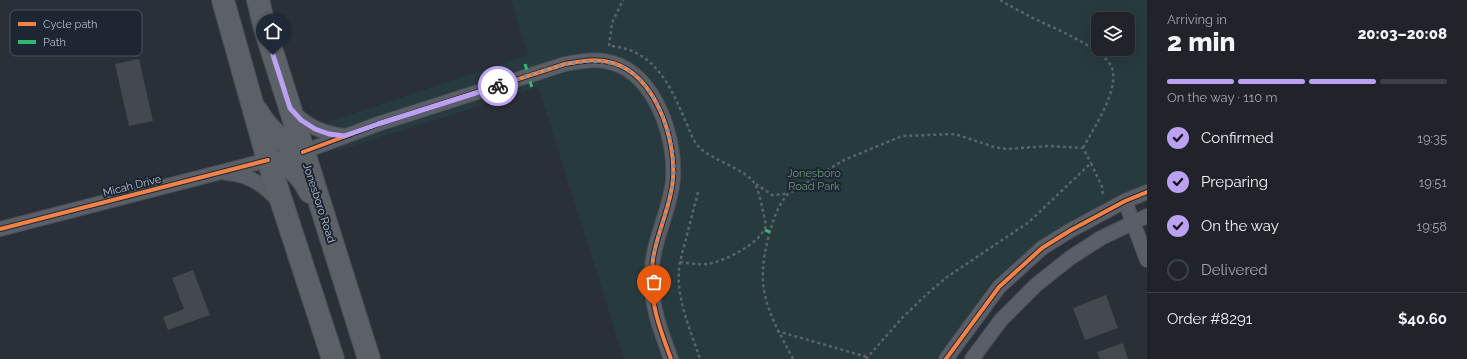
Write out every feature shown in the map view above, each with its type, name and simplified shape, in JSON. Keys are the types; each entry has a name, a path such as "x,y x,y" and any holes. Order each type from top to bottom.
{"main road":[{"path":"223,0 268,160 333,359"},
{"name":"Jonesboro Road","path":"258,0 265,29 303,152 369,359"},
{"path":"251,101 270,129 288,144 303,152"},
{"path":"268,160 283,162 302,178 323,216"}],"street":[{"path":"303,152 378,124 565,64 598,60 614,63 644,83 654,96 663,116 670,140 674,164 673,180 670,197 653,258 652,282 654,306 671,359"},
{"path":"290,108 301,120 315,129 329,134 344,136"},
{"name":"Micah Drive","path":"0,229 268,160"},
{"path":"217,173 239,175 262,185 283,206"},
{"path":"951,357 999,287 1042,248 1108,210 1147,192"},
{"path":"1125,201 1147,260"},
{"path":"972,359 1001,320 1036,285 1070,258 1095,242 1147,216"}],"path":[{"path":"609,46 612,23 623,0"},
{"path":"1000,0 1030,17 1088,45 1112,66 1114,76 1108,97 1083,148"},
{"path":"602,47 609,46 634,51 657,69 672,89 698,146 746,175 755,184 772,195 788,194"},
{"path":"792,359 771,317 764,291 762,266 765,249 776,215 781,202 788,194 844,160 902,136 955,134 1008,150 1049,146 1083,148"},
{"path":"1083,148 1100,183 1108,210"},
{"path":"777,331 866,358 903,317 926,295 947,277 1029,222 1091,163"},
{"path":"680,262 707,264 722,260 748,246 760,236 765,230 766,225 755,184"},
{"path":"698,192 678,271 681,302 700,359"}],"green space":[{"name":"Jonesboro Road Park","path":"511,0 1147,0 1147,187 1090,212 1040,241 991,282 940,359 624,359 538,87 338,151 328,122 528,55"}],"building":[{"path":"139,59 153,121 129,126 115,64"},
{"path":"193,270 210,315 168,330 163,317 184,309 172,278"},
{"path":"1106,295 1118,328 1085,340 1073,308"},
{"path":"1123,343 1128,359 1100,359 1097,352"}],"marked path":[{"path":"525,64 532,88"},
{"path":"765,230 770,232"}],"cycle path":[{"path":"303,152 378,124 565,64 595,60 607,61 628,70 641,81 652,95 667,128 671,146 673,163 672,189 652,264 653,300 671,359"},
{"path":"0,229 268,160"},
{"path":"946,359 999,287 1042,248 1071,230 1125,201 1147,192"}],"way so far":[{"path":"498,86 565,64 598,60 614,63 628,71 644,83 654,96 663,116 670,140 674,164 670,197 653,258 652,282 654,306"}],"route":[{"path":"273,55 290,108 301,120 315,129 329,134 344,136 498,86"}]}
